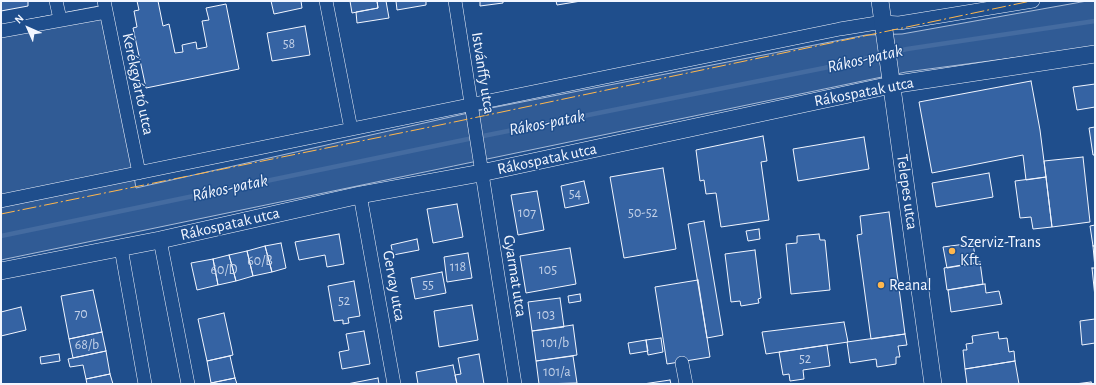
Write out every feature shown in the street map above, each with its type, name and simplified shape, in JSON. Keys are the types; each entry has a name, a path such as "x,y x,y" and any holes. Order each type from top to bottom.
{"street":[{"path":"56,1 60,19"},
{"path":"326,1 351,129"},
{"name":"Istvánffy utca","path":"455,1 472,105 481,173"},
{"name":"Telepes utca","path":"880,1 933,384"},
{"path":"1,201 840,29 884,29 899,23 1033,1"},
{"path":"1,31 60,19 105,6"},
{"name":"Kerékgyártó utca","path":"105,6 139,173"},
{"name":"Rákospatak utca","path":"1,271 160,240 360,195 481,173 891,85 1095,54"},
{"name":"Gyarmat utca","path":"481,173 515,384"},
{"name":"Gervay utca","path":"360,195 394,384"},
{"path":"160,240 188,384"},
{"path":"120,248 145,384"},
{"path":"682,363 686,384"}],"shaded area":[{"path":"1087,1 1095,1 1095,47 906,72 1,260 1,25 104,5 136,188 486,109 866,35 902,34"}],"building":[{"path":"1,1 28,1 28,6 1,11"},
{"path":"137,1 158,1 163,26 169,24 175,53 183,52 182,45 196,42 197,49 207,47 202,21 209,20 206,8 226,4 239,69 146,88 133,28 137,27 134,11 139,10"},
{"path":"271,1 301,1 302,8 274,14"},
{"path":"350,1 377,1 378,8 352,13"},
{"path":"377,1 386,1 389,18 357,23 356,12 378,8"},
{"path":"396,1 426,1 426,5 397,10"},
{"path":"480,1 503,1 503,3 480,6"},
{"path":"556,1 581,1 557,5"},
{"path":"305,26 310,55 272,61 267,33"},
{"path":"1031,81 1040,130 1046,177 1026,180 1023,155 932,173 919,102"},
{"path":"1095,84 1095,107 1077,110 1073,87"},
{"path":"1095,127 1095,155 1093,155 1089,128"},
{"path":"763,136 767,161 761,162 769,220 721,227 716,193 706,194 704,180 700,181 696,150"},
{"path":"864,137 869,169 798,181 793,149"},
{"path":"1083,157 1090,222 1052,227 1044,161"},
{"path":"663,168 676,249 624,258 610,177"},
{"path":"989,173 993,197 936,207 932,183"},
{"path":"1046,177 1052,227 1033,229 1031,217 1020,218 1015,181"},
{"path":"584,181 589,203 565,208 561,186"},
{"path":"537,191 544,230 518,235 511,195"},
{"path":"457,204 463,237 433,243 427,209"},
{"name":"Reanal","path":"889,212 905,334 871,339 857,235 862,234 860,216"},
{"path":"704,221 723,335 707,338 688,224"},
{"path":"1095,225 1095,246 1093,246 1090,226"},
{"path":"759,229 760,239 748,241 746,231"},
{"path":"339,234 344,264 327,267 325,255 299,260 295,242"},
{"path":"819,234 820,240 825,240 830,290 791,294 786,244 797,243 797,236"},
{"path":"417,239 419,250 393,255 391,245"},
{"path":"281,243 286,268 272,272 265,246"},
{"path":"973,243 976,263 947,268 943,247"},
{"path":"265,246 272,272 253,276 247,251"},
{"path":"1093,246 1095,246 1095,268"},
{"path":"570,248 576,284 526,293 520,256"},
{"path":"755,250 761,298 758,299 759,303 741,306 740,301 731,302 725,254"},
{"path":"247,251 253,276 236,281 229,255"},
{"path":"468,253 472,278 447,282 444,257"},
{"path":"229,255 236,281 218,285 213,259"},
{"path":"213,259 218,285 197,290 191,263"},
{"path":"980,262 983,284 947,290 944,268"},
{"path":"1092,268 1095,268 1095,297"},
{"path":"442,272 446,293 415,299 411,278"},
{"path":"698,280 710,357 667,364 655,287"},
{"path":"354,281 360,316 348,318 349,323 343,324 343,320 334,321 328,286"},
{"path":"985,284 986,293 999,291 1002,304 951,312 948,290"},
{"path":"93,290 102,332 69,339 61,296"},
{"path":"580,294 581,301 569,303 568,296"},
{"path":"560,298 564,327 532,331 528,302"},
{"path":"472,305 478,340 439,347 434,311"},
{"path":"21,307 26,330 1,336 1,312"},
{"path":"224,313 233,355 207,361 198,319"},
{"path":"1095,319 1095,343 1082,345 1080,321"},
{"path":"844,322 848,342 766,354 762,332"},
{"path":"573,325 577,355 536,361 532,331"},
{"path":"364,331 370,364 342,369 339,352 349,350 346,334"},
{"path":"102,332 106,351 73,358 69,339"},
{"path":"998,332 999,339 1007,338 1009,352 1014,351 1015,361 965,369 963,350 967,350 966,344 973,343 972,336"},
{"path":"905,334 907,345 898,346 900,357 896,357 896,364 877,367 876,359 850,363 847,342"},
{"path":"661,338 663,352 648,355 646,340"},
{"path":"646,340 648,351 630,354 628,343"},
{"path":"827,345 830,366 803,370 804,379 790,381 789,374 783,375 779,352"},
{"path":"106,351 110,374 86,379 83,365 70,367 68,359"},
{"path":"59,354 60,361 41,364 40,357"},
{"path":"479,354 484,384 457,384 455,375 461,374 458,358"},
{"path":"230,356 235,378 211,383 207,361"},
{"path":"573,356 577,383 539,384 536,361"},
{"path":"1015,361 1019,384 967,384 965,369"},
{"path":"453,365 457,384 418,384 416,372"},
{"path":"110,374 113,384 87,384 86,379"},
{"path":"235,378 237,384 211,383"},
{"path":"378,378 379,384 347,384"},
{"path":"670,380 671,384 643,384"},
{"path":"1091,382 1092,384 1075,384"}],"waterway":[{"name":"Rákos-patak","path":"1,236 478,137 824,68 907,49 1095,21"}],"power":[{"path":"1,214 435,126 1031,1"}],"place":[{"name":"Szerviz-Trans Kft.","path":"952,251"},
{"name":"Reanal","path":"881,285"}]}
